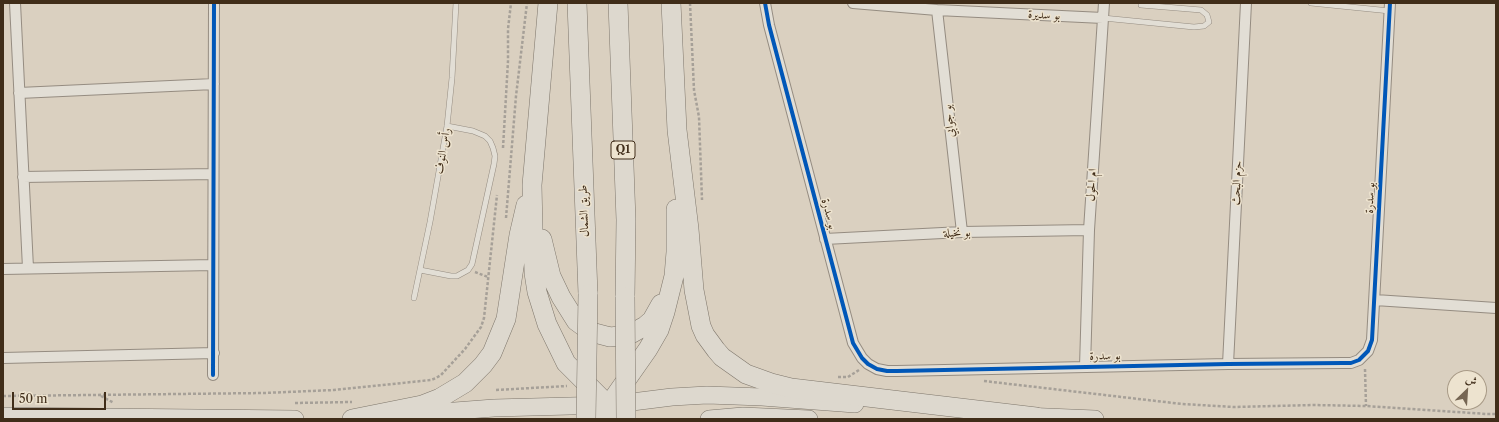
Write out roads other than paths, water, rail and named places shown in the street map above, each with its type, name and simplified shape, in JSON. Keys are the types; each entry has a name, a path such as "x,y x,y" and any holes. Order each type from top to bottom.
{"highway":[{"path":"548,3 532,185 534,273 541,307 547,324 566,363 587,384 604,412 620,419"},
{"name":"طريق الشمال","path":"577,3 588,294 586,419"},
{"name":"Q1","path":"618,3 626,213 626,419"},
{"path":"604,412 648,349 659,330 674,276 676,252 677,130 671,3"},
{"path":"677,130 696,304 699,319 705,335 722,357 746,374 791,388 1033,418"},
{"path":"532,185 544,249 551,276 571,313 580,324 591,332 600,336 619,337 628,336 645,326 657,312 674,276"},
{"path":"352,419 422,405 440,398 465,383 488,359 498,340 506,319 519,235 532,185"},
{"path":"357,419 494,408 604,412 672,397 707,395 762,397 1033,418 1095,419"},
{"path":"494,408 521,419"},
{"path":"3,416 293,411"},
{"path":"709,419 744,416 809,419"}],"street":[{"path":"15,3 28,268"},
{"path":"213,374 214,3"},
{"name":"بو سدرة","path":"765,3 769,25 853,343 862,358 868,364 877,369 887,371 1351,363 1365,355 1371,346 1375,300 1390,7"},
{"name":"بو سديرة","path":"853,3 937,10 1103,18"},
{"name":"ام الحول","path":"1085,367 1089,230 1104,3"},
{"name":"حزم البحث","path":"1228,364 1246,3"},
{"name":"بو جوابي","path":"937,10 962,232"},
{"path":"19,93 214,84"},
{"path":"23,177 213,174"},
{"name":"بو نخيلة","path":"825,239 962,232 1089,230"},
{"path":"3,269 214,265"},
{"path":"1375,300 1496,308"},
{"path":"3,358 214,353"}],"lane":[{"name":"رأس النوف","path":"414,298 430,222 447,126 452,78 456,3"},
{"path":"1311,3 1390,7"},
{"name":"بو سديرة","path":"1103,18 1194,27 1204,26 1209,22 1206,12 1201,10 1141,5"},
{"path":"420,270 457,276 468,270 472,264 495,156 490,141 479,133 447,126"}]}
